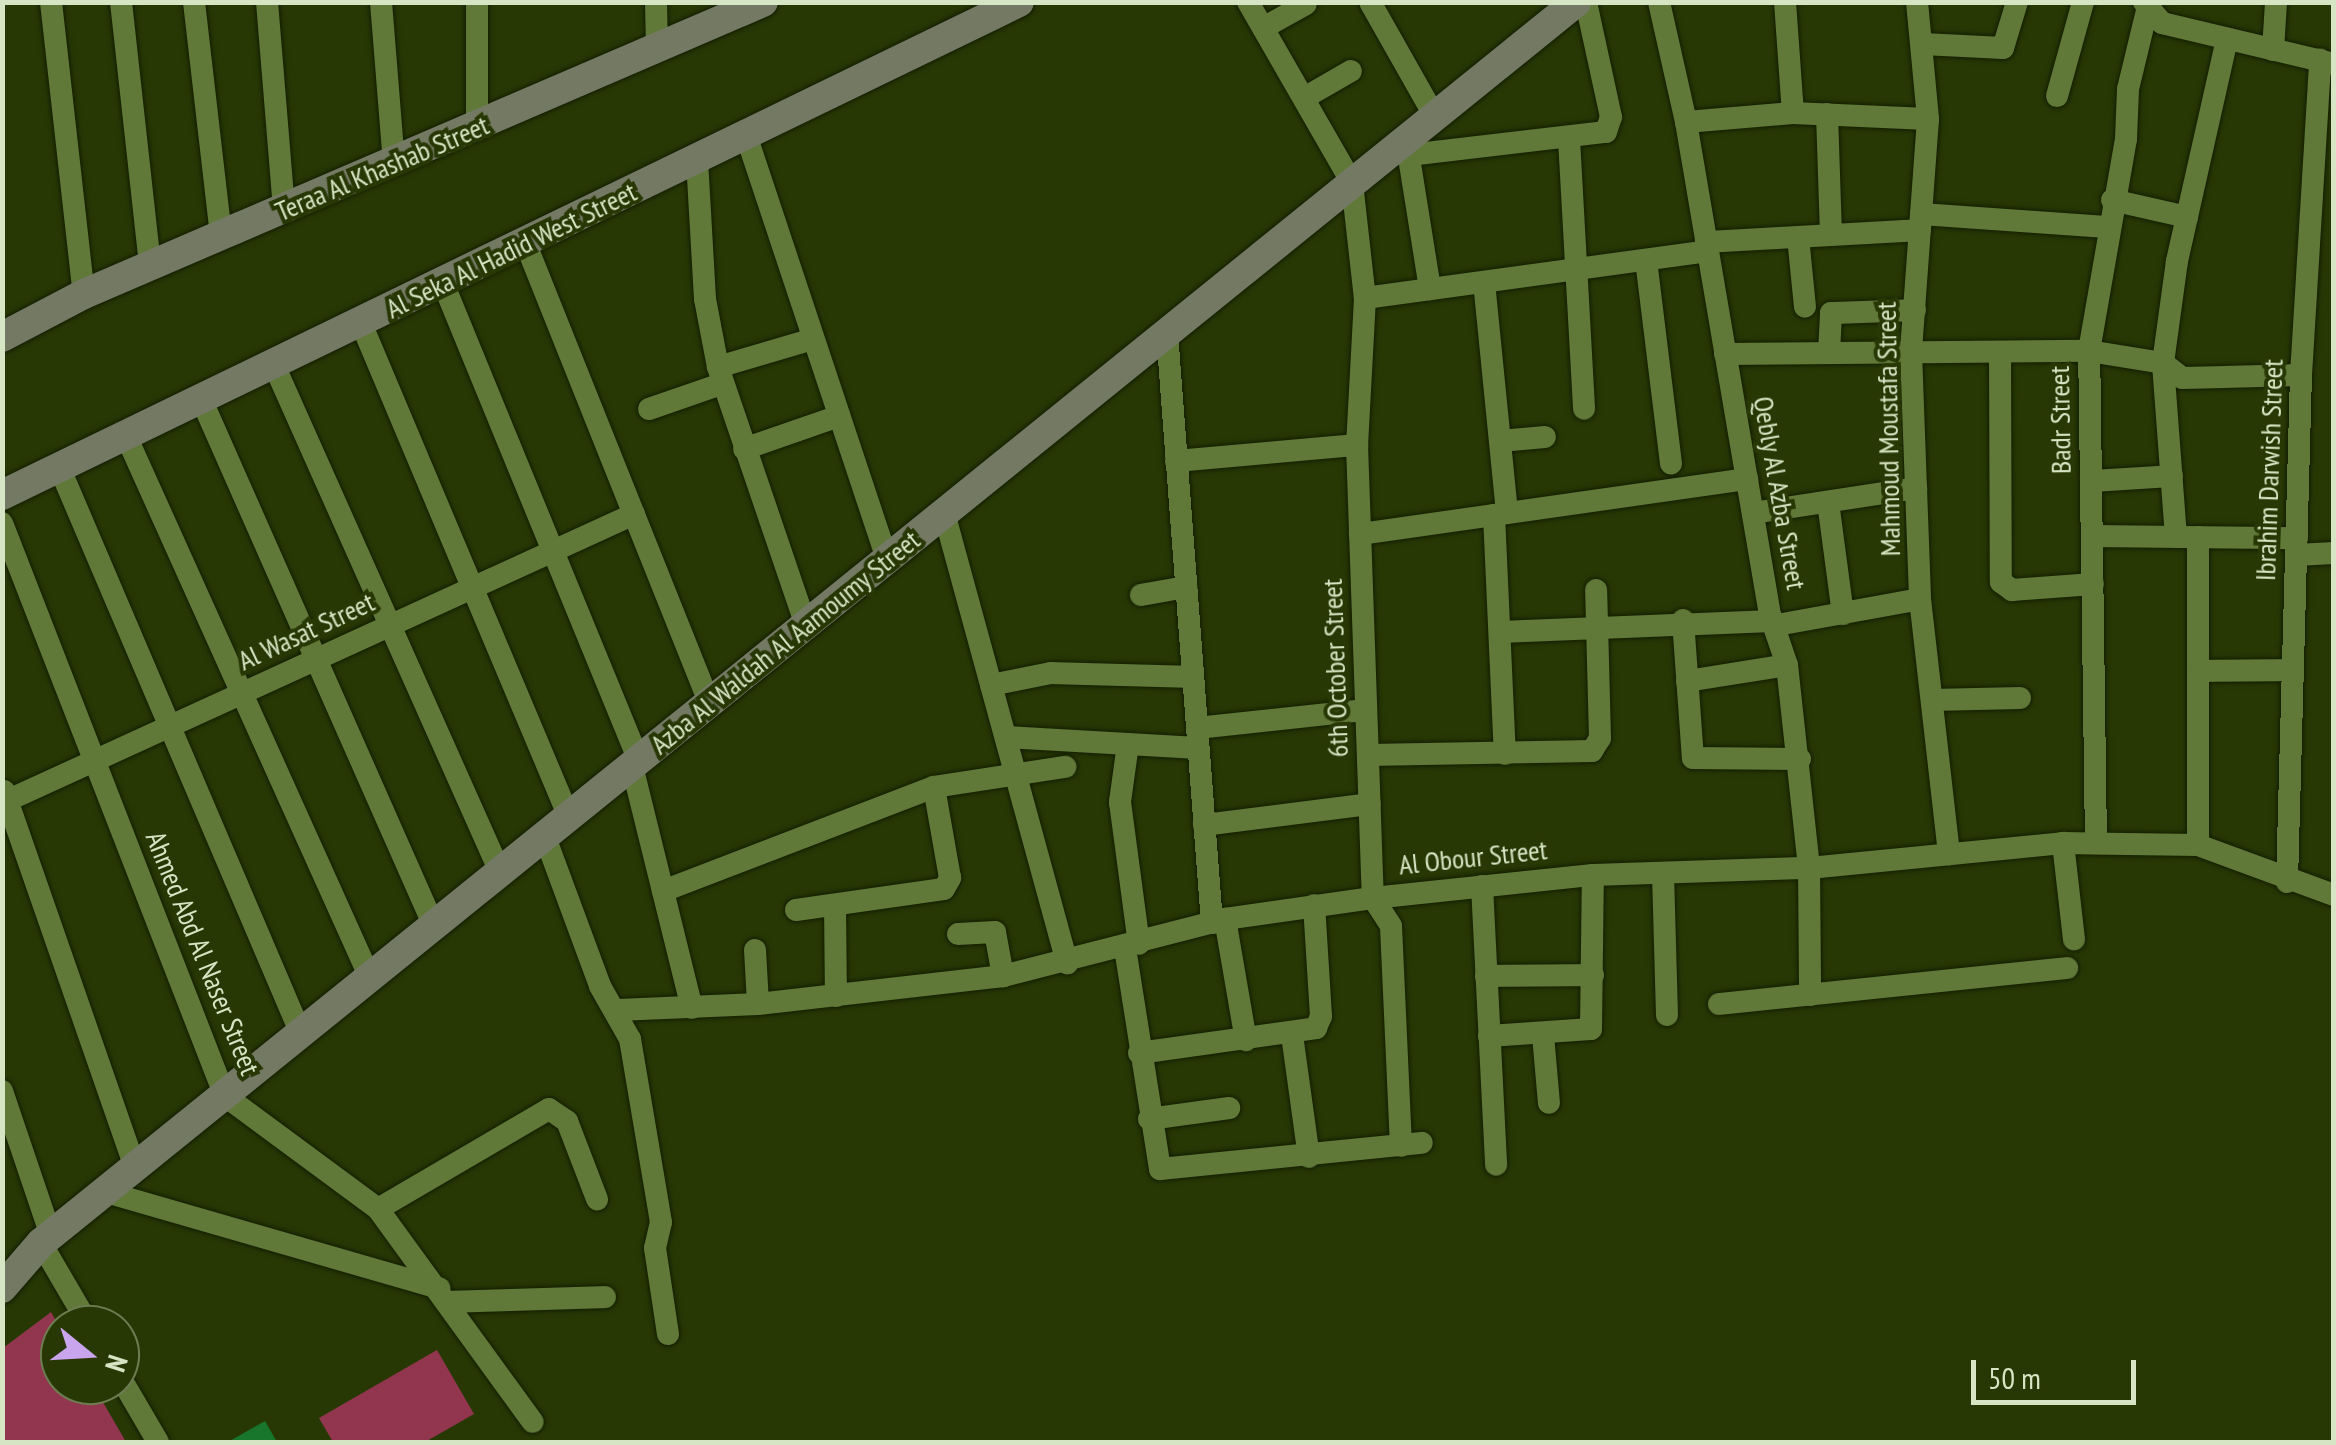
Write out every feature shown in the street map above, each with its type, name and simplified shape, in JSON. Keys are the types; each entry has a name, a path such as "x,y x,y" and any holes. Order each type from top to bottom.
{"street":[{"path":"51,2 84,294"},
{"path":"121,2 150,266"},
{"path":"194,2 221,236"},
{"path":"268,2 284,210"},
{"path":"382,2 394,163"},
{"path":"477,2 477,128"},
{"path":"656,2 657,51"},
{"name":"Teraa Al Khashab Street","path":"2,337 84,294 657,51 717,13 763,2"},
{"name":"Al Seka Al Hadid West Street","path":"2,495 127,438 1018,2"},
{"path":"1248,2 1352,183"},
{"path":"1370,2 1434,117"},
{"name":"Azba Al Waldah Al Aamoumy Street","path":"2,1288 46,1240 1352,183 1408,148 1434,117 1576,2"},
{"path":"1430,289 1408,148 1602,136 1611,117 1586,2"},
{"name":"Qebly Al Azba Street","path":"1659,2 1686,122 1753,513 1787,665 1809,868 1810,995"},
{"path":"1785,2 1793,112"},
{"name":"Mahmoud Moustafa Street","path":"1917,2 1928,119 1912,352 1920,599 1949,854"},
{"path":"1923,44 2003,48 2016,2"},
{"path":"2057,96 2082,2"},
{"path":"2273,50 2276,2"},
{"path":"1263,28 1306,4"},
{"path":"2148,5 2162,24 2327,62"},
{"name":"Badr Street","path":"2096,843 2090,351 2107,227 2126,139 2128,89 2148,5"},
{"path":"2198,845 2198,671 2187,537 2172,476 2162,363 2187,217 2228,39"},
{"name":"Ibrahim Darwish Street","path":"2287,882 2301,375 2327,62"},
{"path":"1304,98 1351,71"},
{"path":"1686,122 1793,112 1928,119"},
{"path":"1827,114 1830,235"},
{"path":"746,136 886,560"},
{"path":"1569,139 1584,409"},
{"path":"697,160 698,230 720,376 806,626"},
{"name":"6th October Street","path":"1309,1157 1412,1144 1391,926 1373,898 1356,445 1365,298 1352,183"},
{"path":"2112,200 2187,217"},
{"path":"1365,298 1646,260 1707,247 1921,222 2107,227"},
{"path":"1798,237 1806,306"},
{"path":"525,242 709,702"},
{"path":"1646,260 1671,464"},
{"path":"1484,282 1500,441 1500,632 1505,754"},
{"path":"443,283 636,763 692,1008"},
{"path":"1830,353 1831,313 1915,310"},
{"path":"361,323 569,817"},
{"path":"1166,334 1204,825 1218,921 1246,1040"},
{"path":"649,409 813,339"},
{"path":"1725,354 2090,351 2162,363 2182,378 2301,375"},
{"path":"2000,352 2001,582 2012,590 2092,584"},
{"path":"274,366 500,872"},
{"path":"202,401 434,926"},
{"path":"744,450 838,416"},
{"path":"1500,441 1545,437"},
{"path":"127,438 370,978"},
{"path":"1176,461 1356,445"},
{"path":"60,470 301,1034"},
{"path":"2091,481 2172,476"},
{"path":"1360,534 1747,480"},
{"path":"1753,513 1916,488"},
{"path":"1828,502 1843,614"},
{"name":"Al Wasat Street","path":"4,797 95,761 634,514"},
{"path":"944,514 1068,963"},
{"name":"Ahmed Abd Al Naser Street","path":"2,523 224,1096 378,1209 444,1295 532,1422"},
{"path":"2092,536 2187,537 2296,546 2334,554"},
{"path":"1141,595 1186,587"},
{"path":"1368,755 1505,754 1596,747 1596,590"},
{"path":"1500,632 1683,620 1702,627 1775,623 1920,599"},
{"path":"1683,620 1695,760 1800,759"},
{"path":"1686,681 1787,665"},
{"path":"2198,671 2293,670"},
{"path":"991,685 1051,673 1193,676"},
{"path":"1932,700 2020,698"},
{"path":"1006,737 1128,744 1198,738 1366,710"},
{"path":"1128,744 1120,802 1139,1053 1155,1163 1163,1170 1309,1157 1292,1036"},
{"path":"663,891 934,787 1014,770 1065,767"},
{"path":"796,910 947,886 934,787"},
{"path":"4,797 135,1168"},
{"path":"1204,825 1370,804"},
{"path":"545,837 600,986 618,1010 630,1038 660,1222 654,1248 668,1334"},
{"path":"2063,843 2074,939"},
{"name":"Al Obour Street","path":"618,1010 758,1004 1003,976 1068,963 1218,921 1373,898 1593,875 1809,868 2063,843 2198,845 2287,882 2334,895"},
{"path":"1663,873 1666,1015"},
{"path":"1490,1036 1591,1030 1593,875"},
{"path":"1482,886 1496,1165"},
{"path":"835,905 836,996"},
{"path":"1139,1053 1310,1032 1321,1016 1314,905"},
{"path":"958,934 995,932 1003,976"},
{"path":"754,950 758,1004"},
{"path":"1719,1004 2067,968"},
{"path":"1486,976 1593,975"},
{"path":"1543,1035 1550,1103"},
{"path":"2,1092 46,1240 79,1305"},
{"path":"1148,1119 1229,1108"},
{"path":"378,1209 549,1110 564,1116 597,1199"},
{"path":"106,1192 444,1295 605,1296"},
{"path":"136,1405 158,1442"}],"shaded area":[{"path":"40,1320 40,1405 105,1405 126,1442 3,1442 3,1348"},
{"path":"437,1350 474,1414 425,1442 333,1442 319,1418"}],"building":[{"path":"265,1421 277,1442 228,1442"}]}
